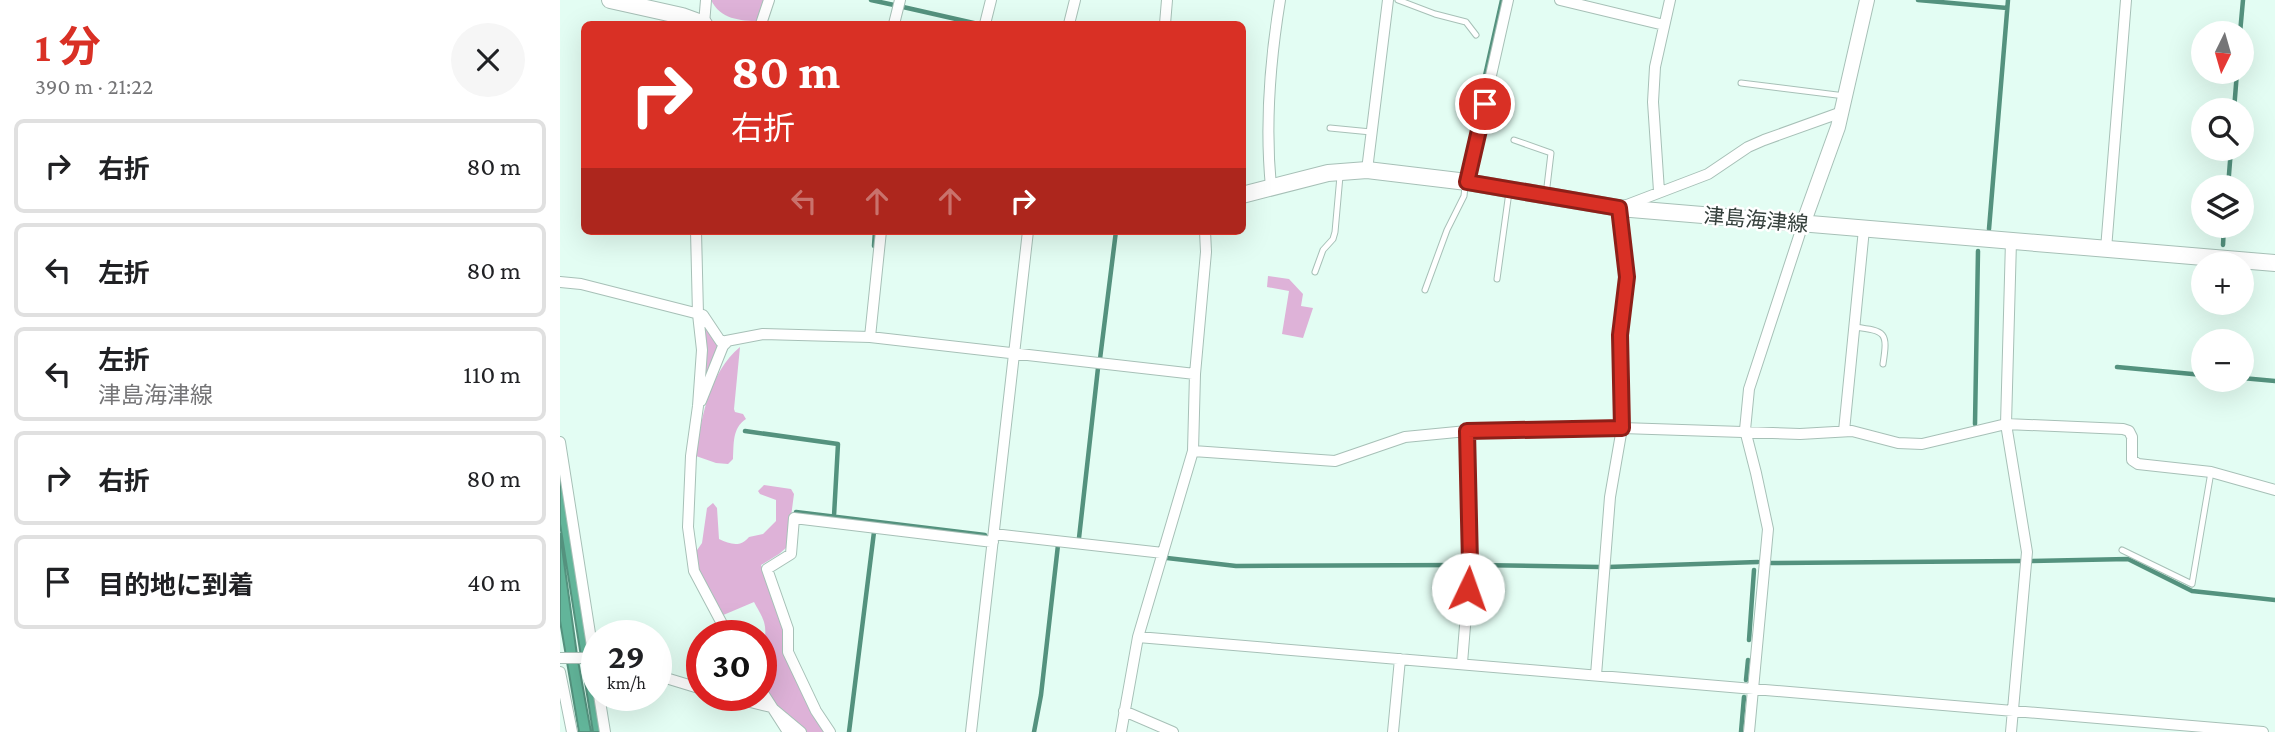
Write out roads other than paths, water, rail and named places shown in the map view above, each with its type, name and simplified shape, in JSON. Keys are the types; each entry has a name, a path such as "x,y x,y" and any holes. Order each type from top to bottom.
{"main road":[{"path":"610,0 696,21"},
{"name":"津島海津線","path":"1246,194 1341,170 1367,170 1467,182 1619,208 2275,263"}],"street":[{"path":"704,21 706,0"},
{"path":"762,21 769,0"},
{"path":"895,21 900,0"},
{"path":"986,21 991,0"},
{"path":"1070,21 1075,0"},
{"path":"1165,21 1167,0"},
{"path":"1271,187 1268,152 1274,37 1280,0"},
{"path":"1367,170 1388,0"},
{"path":"1467,182 1508,0"},
{"path":"1560,0 1664,25"},
{"path":"1670,0 1655,67 1653,102 1663,190 1673,213"},
{"path":"1749,732 1768,529 1745,430 1749,389 1842,112 1867,0"},
{"path":"2106,249 2126,0"},
{"path":"1597,675 1610,497 1622,428 1620,335 1627,277 1619,208 1707,173 1764,140 1842,112"},
{"path":"1844,432 1864,229"},
{"path":"696,235 698,314 702,350 691,456 688,527 691,554 699,580 721,620"},
{"path":"870,338 881,235"},
{"path":"971,732 1028,235"},
{"path":"1121,732 1138,637 1193,451 1195,374 1206,253 1205,235"},
{"path":"2011,241 2006,424 2027,552 2011,732"},
{"path":"560,282 581,284 703,315 721,342 763,334 870,338 1195,374"},
{"path":"698,406 727,342"},
{"path":"1193,451 1335,461 1405,437 1467,431 1622,428 1800,433 1852,431 1898,443 1922,444 2006,424 2123,429 2129,431 2132,437 2132,460 2138,464 2211,472 2275,490"},
{"path":"1462,663 1470,564 1467,431"},
{"path":"560,442 587,620"},
{"path":"830,732 816,711 788,652 788,629 767,569 791,554 794,518 1163,553"},
{"path":"1138,637 2263,732"},
{"path":"561,658 581,658"},
{"path":"1393,732 1400,659"},
{"path":"560,672 572,732"},
{"path":"1124,710 1173,732"},
{"path":"602,711 605,732"},
{"path":"774,711 788,732"},
{"path":"776,711 801,732"}],"lane":[{"path":"1398,0 1466,22 1476,35"},
{"path":"1741,83 1846,96"},
{"path":"1330,128 1371,132"},
{"path":"1514,140 1551,153 1546,197"},
{"path":"1315,272 1323,250 1333,239 1335,232 1341,170"},
{"path":"1425,290 1447,230 1464,196 1467,182"},
{"path":"1497,279 1510,190"},
{"path":"1854,327 1877,330 1883,334 1886,341 1884,364"},
{"path":"2122,550 2192,584 2211,472"}],"waterway":[{"path":"871,0 894,5"},
{"path":"1464,169 1502,0"},
{"path":"1918,0 2007,8"},
{"path":"1989,229 2008,0"},
{"path":"2241,21 2243,0"},
{"path":"903,7 965,21"},
{"path":"2235,98 2236,84"},
{"path":"2229,175 2230,161"},
{"path":"874,246 875,235"},
{"path":"1100,359 1116,235"},
{"path":"2223,238 2223,245"},
{"path":"1975,424 1978,251"},
{"path":"2117,367 2191,374"},
{"path":"1079,538 1098,368"},
{"path":"2254,379 2275,381"},
{"path":"745,431 838,444 834,516"},
{"path":"796,512 985,535"},
{"path":"849,732 874,532"},
{"path":"1034,732 1041,695 1058,545"},
{"path":"1167,558 1236,566 1464,565"},
{"path":"2031,561 2128,559 2192,591 2275,600"},
{"path":"1771,563 2020,561"},
{"path":"1608,567 1758,562"},
{"path":"1476,565 1600,567"},
{"path":"1749,640 1754,570"},
{"path":"1746,680 1748,660"},
{"path":"1741,732 1744,697"}]}
